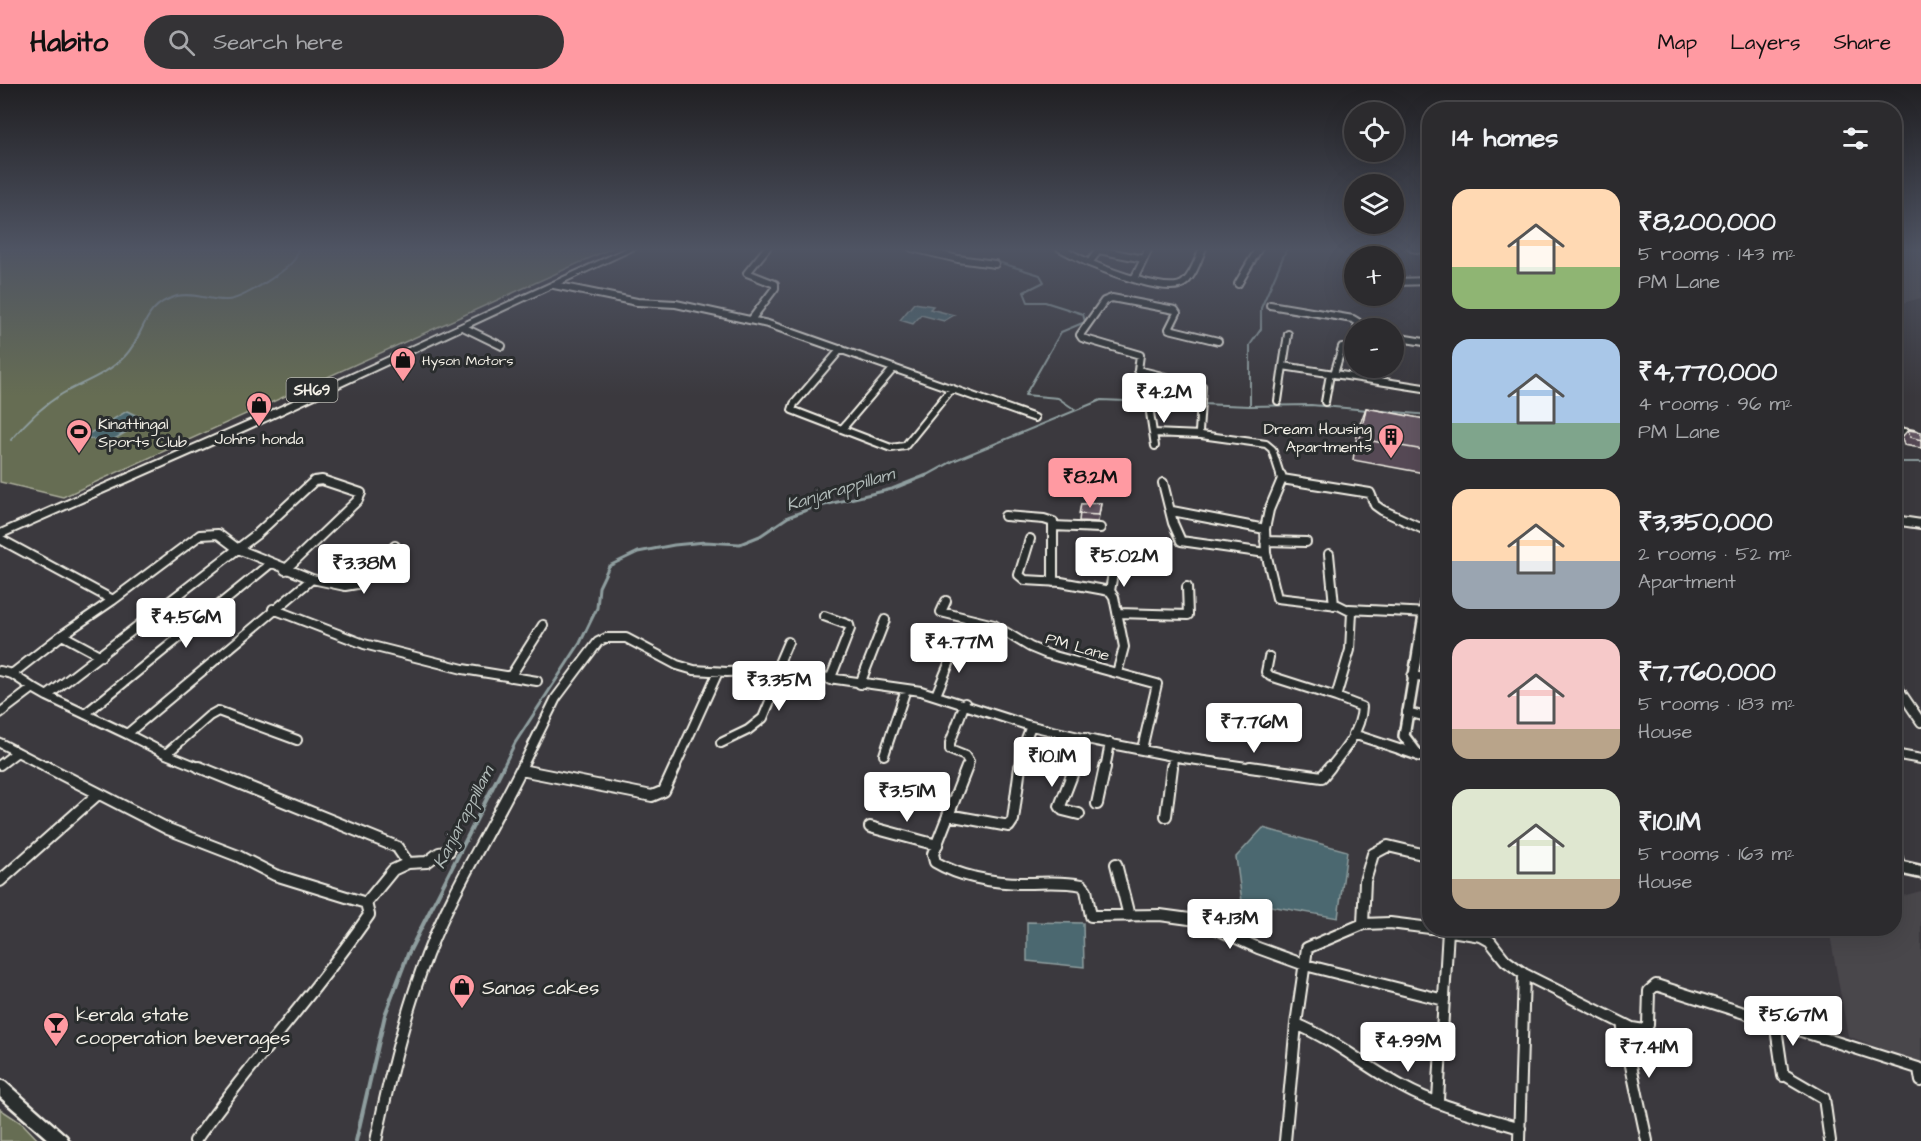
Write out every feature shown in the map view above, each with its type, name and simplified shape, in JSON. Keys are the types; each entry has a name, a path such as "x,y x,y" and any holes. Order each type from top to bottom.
{"main road":[{"name":"SH69","path":"0,528 266,411 514,297"},
{"path":"0,534 264,418 527,297"},
{"path":"1402,750 1422,757"},
{"path":"1902,867 1921,872"},
{"path":"0,1087 61,1141"}],"street":[{"path":"614,297 637,302 676,304 751,320 841,349 1035,418"},
{"path":"751,320 768,297"},
{"path":"1201,435 1199,432 1202,386 1138,370 1140,355 1082,338 1080,335 1104,301 1112,298 1176,310 1177,313 1169,329 1218,341"},
{"path":"1270,305 1347,318"},
{"path":"463,327 502,346"},
{"path":"1278,401 1288,334"},
{"path":"1404,339 1422,342"},
{"path":"1325,402 1342,347"},
{"path":"841,349 791,407 795,411 891,447 901,448 951,388"},
{"path":"1283,366 1422,388"},
{"path":"842,429 894,368"},
{"path":"1149,406 1155,446"},
{"path":"1902,431 1916,434"},
{"path":"1153,434 1201,435 1270,446 1282,479 1269,510 1265,529 1266,553 1277,598 1349,609 1422,612"},
{"path":"1282,479 1370,493 1375,505 1382,510 1422,528"},
{"path":"47,696 238,549 314,481 322,480 361,493 358,500 285,570"},
{"path":"1163,483 1172,511 1174,530 1181,541 1266,553"},
{"path":"1172,511 1265,529"},
{"path":"1005,516 1050,520 1053,526 1053,582"},
{"path":"1902,521 1921,524"},
{"path":"1053,526 1100,528"},
{"path":"12,674 200,535 218,534 238,549 285,570 345,586 357,584 395,546"},
{"path":"0,539 113,600"},
{"path":"1030,539 1019,575 1025,580 1110,591"},
{"path":"1265,541 1305,542"},
{"path":"1329,554 1334,605"},
{"path":"85,714 271,563"},
{"name":"PM Lane","path":"1113,573 1110,591 1114,597 1124,647 1117,673"},
{"path":"127,734 273,609 312,579"},
{"path":"1118,613 1188,615 1187,587"},
{"name":"PM Lane","path":"946,601 941,612 994,625 1030,647 1047,654 1157,684 1142,749"},
{"path":"273,609 364,644 463,669 537,681"},
{"path":"1336,697 1350,650 1352,612 1349,609"},
{"path":"824,616 849,625 850,629 830,680"},
{"path":"860,684 885,620"},
{"path":"510,676 543,625"},
{"path":"1389,746 1404,736 1412,676 1422,633"},
{"path":"62,635 101,656"},
{"path":"376,1141 394,1057 427,955 473,854 521,770 556,698 598,642 606,638 626,638 677,665 718,672 776,670 830,680 906,689 965,703 1031,726 1086,738 1173,756 1322,777 1338,759 1353,734 1363,713 1362,707 1267,674 1269,657"},
{"path":"721,743 748,730 763,718 778,682 776,670 788,642"},
{"path":"936,695 958,642"},
{"path":"0,671 12,674 47,696 166,754 397,847 408,863"},
{"path":"521,770 621,791 659,795 664,791 718,672"},
{"path":"1412,676 1422,678"},
{"path":"0,713 33,688"},
{"path":"884,755 906,689"},
{"path":"1902,694 1921,722"},
{"path":"965,703 950,743 950,750 965,756 969,762 933,854 935,862 944,869 1015,883 1077,883 1086,890 1091,916 1160,915 1197,920 1258,948 1305,965 1444,1000"},
{"path":"166,754 209,716 218,711 297,740"},
{"path":"1407,712 1422,716"},
{"path":"948,815 1009,826 1013,820 1022,749 1031,726"},
{"path":"1353,734 1402,750"},
{"path":"1404,736 1422,756"},
{"path":"1079,814 1063,810 1060,806 1086,738"},
{"path":"0,743 168,829 238,856 275,875 366,903"},
{"path":"1097,804 1110,743"},
{"path":"0,765 16,752"},
{"path":"1902,755 1921,759"},
{"path":"1166,816 1173,756"},
{"path":"0,881 98,794"},
{"path":"870,827 936,845"},
{"path":"1363,924 1365,881 1373,854 1388,846 1422,854"},
{"path":"366,903 393,870 408,863 427,862 444,851 449,851"},
{"path":"1116,864 1129,916"},
{"path":"195,1141 231,1090 337,962 369,915 366,903"},
{"path":"1286,1141 1296,1024 1307,948 1363,924 1390,923 1422,927"},
{"path":"1438,1100 1448,936"},
{"path":"1480,936 1490,941 1505,960 1524,974 1632,1028 1644,1030 1648,1025 1649,991 1656,985 1920,1069 1921,1081"},
{"path":"1520,1141 1524,974"},
{"path":"1775,1021 1783,1075 1824,1098 1830,1141"},
{"path":"1622,1023 1647,1141"},
{"path":"1296,1024 1332,1040 1391,1080 1416,1093 1520,1128"}],"shaded area":[{"path":"1902,297 1921,298 1902,303"},
{"path":"1921,891 1921,1064 1848,1036 1830,936 1902,936 1902,896"}],"green space":[{"path":"0,297 503,297 63,497 0,482"},
{"path":"0,1109 23,1124 39,1141 0,1141"}],"water":[{"path":"914,303 933,306 930,309 954,315 944,321 921,315 913,324 900,320"},
{"path":"127,411 146,420 105,445 85,436"},
{"path":"1263,828 1347,851 1338,918 1242,901 1236,857"},
{"path":"1027,922 1083,923 1084,967 1027,961"}],"building":[{"path":"1366,408 1422,418 1422,450 1360,439"},
{"path":"1908,430 1921,432 1921,440 1910,437"},
{"path":"1101,503 1099,515 1079,514 1081,504"}],"waterway":[{"path":"11,440 48,404 62,394 103,373 125,356 132,348 150,314 157,306 174,297"},
{"path":"204,297 221,300 238,297"},
{"path":"1026,297 1028,302 1045,302 1083,314 1085,322 1061,332 1025,395 1058,398 1074,409"},
{"name":"Kanjarappillam","path":"1250,406 1250,345 1261,329 1261,308 1266,297"},
{"name":"Kanjarappillam","path":"924,477 953,461 1101,400 1250,406"},
{"path":"1250,406 1311,405 1368,410"},
{"path":"1383,411 1422,414"},
{"path":"1902,462 1921,462"},
{"name":"Kanjarappillam","path":"503,767 515,743 580,643 597,608 599,587 609,566 638,552 674,545 705,542 740,544 760,536 788,517 812,508 892,489 927,475"},
{"name":"Kanjarappillam","path":"356,1141 385,1015 408,954 503,767"}],"place":[{"name":"Hyson Motors","path":"403,383"},
{"name":"Johns honda","path":"259,428"},
{"name":"Kinattingal Sports Club","path":"79,455"},
{"name":"Dream Housing Apartments","path":"1391,460"},
{"name":"Sanas cakes","path":"462,1010"},
{"name":"kerala state cooperation beverages","path":"56,1048"}]}
